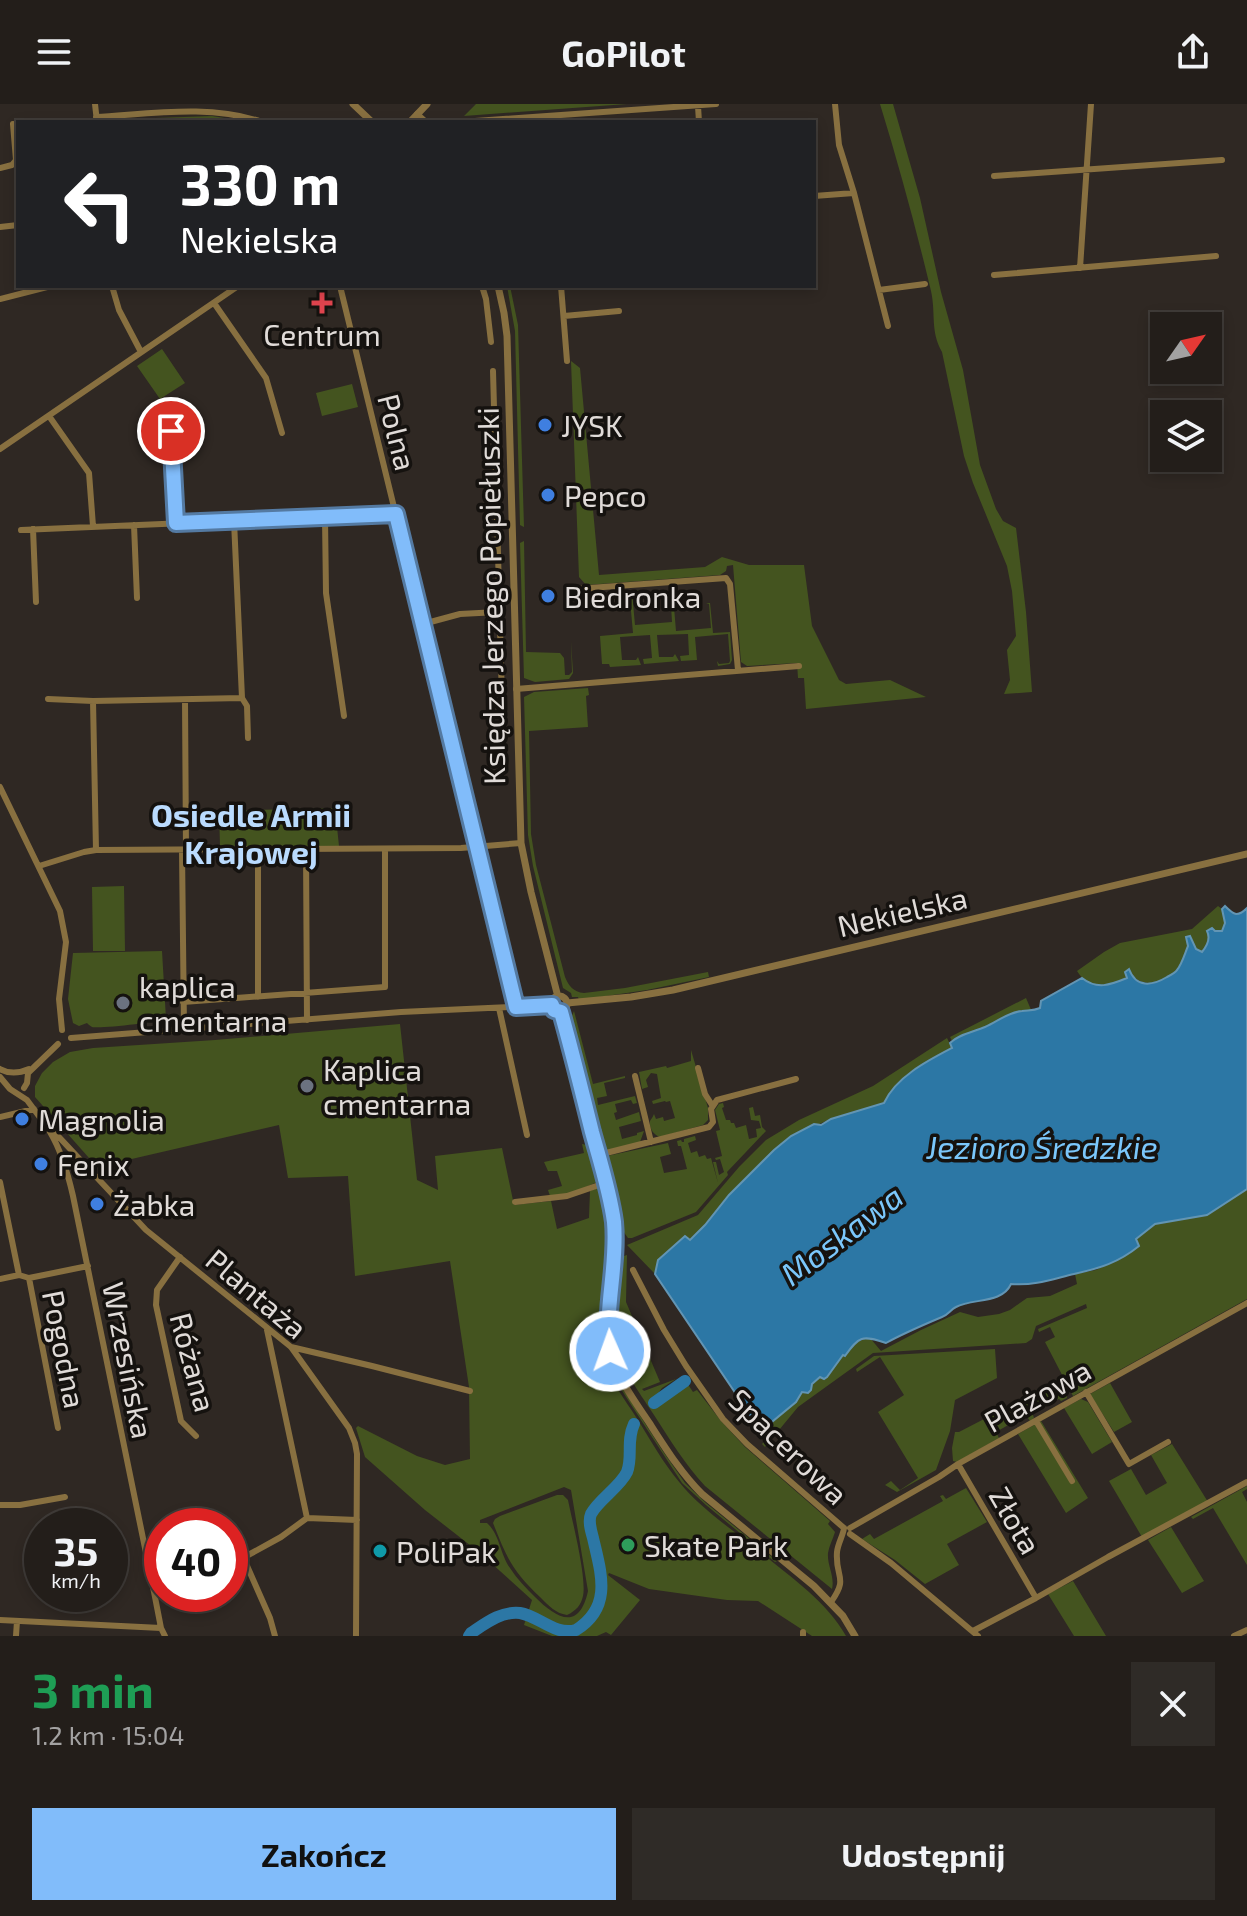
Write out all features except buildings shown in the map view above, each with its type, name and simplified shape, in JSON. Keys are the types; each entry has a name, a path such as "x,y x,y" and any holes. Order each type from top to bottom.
{"street":[{"path":"95,104 97,120 193,111 239,115 255,120"},
{"path":"353,104 370,120"},
{"path":"412,120 427,104"},
{"path":"519,120 716,104"},
{"path":"835,104 839,145 888,326"},
{"path":"1080,268 1091,104"},
{"path":"417,114 424,120"},
{"path":"0,168 12,165 16,160 13,124"},
{"path":"994,176 1222,160"},
{"path":"816,196 854,193"},
{"path":"994,275 1216,256"},
{"path":"879,290 925,284"},
{"path":"0,299 43,288"},
{"path":"113,288 119,310 141,352"},
{"path":"0,449 235,288"},
{"name":"Polna","path":"340,288 516,1007"},
{"path":"483,288 491,342"},
{"name":"Księdza Jerzego Popiełuszki","path":"498,288 507,336 521,843 558,997"},
{"path":"561,288 567,361"},
{"path":"214,303 266,378 282,433"},
{"path":"564,316 619,311"},
{"path":"493,371 502,700"},
{"path":"49,416 89,473 93,526"},
{"path":"171,431 176,523"},
{"path":"21,530 396,514"},
{"path":"325,518 326,593 344,716"},
{"path":"234,521 242,698 247,706 248,738"},
{"path":"134,525 137,598"},
{"path":"33,529 36,602"},
{"path":"576,589 727,580 730,584 738,670"},
{"path":"423,624 460,614 498,612"},
{"path":"516,689 799,666"},
{"path":"48,699 242,698"},
{"path":"184,1029 185,700"},
{"path":"93,701 96,850"},
{"path":"0,787 60,911 66,942 58,1036 61,1045 68,1044 71,1038"},
{"path":"39,866 96,850 385,849 521,843"},
{"path":"258,849 258,997"},
{"path":"306,849 307,1020"},
{"path":"183,1002 385,987 385,849"},
{"name":"Nekielska","path":"567,1003 673,990 1247,854"},
{"path":"558,997 563,997 567,1003 561,1012 554,1010 552,1005 558,997"},
{"path":"71,1038 401,1012 552,1005"},
{"path":"499,1008 527,1135"},
{"path":"561,1012 613,1218 614,1274 608,1336 610,1351 622,1381 690,1482 814,1586 843,1616 855,1636"},
{"path":"7,1083 8,1077 33,1067 58,1036 68,1032 71,1038"},
{"path":"598,1155 709,1127 713,1122 712,1105 705,1094 698,1068"},
{"path":"0,1069 19,1074 27,1083 20,1090 10,1089 0,1077"},
{"path":"635,1076 651,1142"},
{"path":"712,1105 719,1099 796,1079"},
{"name":"Wrzesińska","path":"20,1090 43,1120 64,1161 144,1543"},
{"path":"0,1117 34,1109"},
{"name":"Plantaża","path":"43,1120 146,1230 291,1347 349,1428 355,1443 356,1636"},
{"path":"64,1161 77,1157"},
{"name":"Pogodna","path":"0,1182 19,1275"},
{"path":"515,1202 567,1196 605,1183"},
{"name":"Różana","path":"180,1257 157,1290 156,1305 181,1421 196,1436"},
{"name":"Pogodna","path":"0,1279 19,1275 29,1278 88,1266"},
{"name":"Spacerowa","path":"633,1270 686,1366 723,1419 760,1456 847,1531 891,1563 976,1634"},
{"name":"Pogodna","path":"29,1278 58,1428"},
{"name":"Plażowa","path":"847,1531 958,1464 1247,1303"},
{"path":"267,1330 307,1518"},
{"path":"291,1347 470,1391"},
{"path":"1086,1392 1129,1464 1168,1442"},
{"path":"1036,1421 1072,1481"},
{"name":"Złota","path":"958,1464 1036,1598"},
{"path":"976,1634 1108,1557 1247,1482"},
{"path":"0,1505 20,1505 65,1497"},
{"path":"248,1557 307,1518 357,1520"},
{"path":"831,1602 841,1588 837,1554 847,1531"},
{"path":"248,1568 275,1636"},
{"name":"Wrzesińska","path":"158,1612 165,1636"},
{"path":"0,1620 161,1628"},
{"path":"16,1636 17,1621"},
{"path":"1234,1636 1247,1630"}],"green space":[{"path":"476,104 627,104 464,116"},
{"path":"880,104 893,104 920,198 941,292 963,370 980,465 996,509 1003,521 1016,528 1032,692 1004,694 1010,680 1007,650 1016,636 1007,566 964,456 942,352 936,337 931,291"},
{"path":"212,116 237,120 99,120"},
{"path":"507,288 510,288 518,325 524,527 520,525 515,331"},
{"path":"162,349 185,383 160,399 137,366"},
{"path":"571,361 580,368 599,575 705,567 722,557 749,565 804,565 812,626 839,680 846,684 890,680 926,697 806,709 804,678 798,678 797,663 747,666 741,662 733,565 727,566 720,575 586,585 579,577"},
{"path":"352,384 358,407 322,416 316,393"},
{"path":"524,541 526,652 560,653 564,658 565,675 569,675 572,672 571,641 573,673 569,679 535,682 524,678 520,543"},
{"path":"670,588 680,606 674,607 676,631 711,628 709,604 706,603 710,603 713,633 730,632 732,660 730,664 718,666 717,661 719,664 730,661 728,634 695,637 697,660 681,661 680,656 689,655 688,634 657,635 659,657 673,657 675,654 679,661 644,664 643,659 652,658 650,635 620,637 622,660 636,660 638,657 641,665 610,667 609,664 602,664 600,636 633,633 631,611 624,608 629,602 630,591 644,590 632,592 635,625 672,622"},
{"path":"588,688 588,727 529,731 531,834 565,977 572,988 584,993 708,972 709,977 579,1000 563,988 528,835 524,697 534,692"},
{"path":"335,808 339,846 220,846 219,811"},
{"path":"124,886 125,951 93,951 92,887"},
{"path":"1218,906 1222,909 1225,923 1222,931 1209,934 1202,952 1196,949 1190,937 1180,964 1167,978 1146,983 1139,981 1129,970 1127,978 1099,986 1082,978 1077,971 1120,943 1192,929"},
{"path":"162,951 166,1019 106,1027 73,1023 68,999 73,953"},
{"path":"1026,998 1032,1012 1006,1016 952,1041 950,1037"},
{"path":"574,1011 593,1084 625,1076 604,1083 607,1096 597,1098 598,1105 635,1096 637,1103 633,1104 631,1100 615,1104 617,1112 614,1113 616,1120 639,1112 641,1121 619,1127 622,1139 644,1131 640,1142 605,1151 571,1018"},
{"path":"400,1024 417,1180 438,1190 435,1156 502,1148 514,1205 551,1201 557,1229 589,1218 590,1191 598,1188 607,1252 601,1338 606,1364 615,1385 662,1459 689,1493 809,1592 829,1612 846,1636 812,1636 758,1601 649,1589 609,1573 640,1600 611,1635 606,1632 597,1636 552,1636 524,1625 532,1600 365,1457 356,1428 358,1426 417,1456 445,1465 470,1459 469,1387 450,1261 355,1276 348,1176 288,1178 279,1125 97,1167 35,1097 35,1086 42,1073 70,1052","holes":["564,1487 571,1490 588,1591 579,1612 566,1617 551,1611 522,1583 507,1563 491,1528 487,1523 480,1523 480,1520"]},
{"path":"947,1038 952,1048 904,1078 884,1103 831,1119 791,1136 729,1195 689,1240 685,1236 658,1260 655,1274 627,1245 698,1215 766,1140 799,1120 873,1086"},
{"path":"691,1050 708,1108 708,1120 703,1125 660,1137 652,1131 650,1121 654,1114 656,1119 663,1117 664,1121 675,1118 670,1101 653,1104 652,1101 661,1098 657,1074 651,1073 646,1080 648,1087 642,1089 639,1072 691,1061"},
{"path":"723,1103 726,1120 734,1123 736,1128 746,1125 749,1139 757,1137 756,1129 761,1128 759,1121 751,1120 749,1108 753,1107 755,1116 760,1115 766,1131 727,1172 728,1175 696,1212 628,1238 623,1231 607,1156 668,1143 671,1154 660,1157 664,1173 687,1169 677,1141 684,1142 684,1139 695,1136 696,1140 688,1143 691,1153 697,1151 699,1157 705,1155 707,1159 711,1158 718,1183 713,1162 716,1162 719,1175 724,1172 720,1159 715,1158 722,1156 715,1110"},
{"path":"582,1144 587,1145 597,1182 570,1194 550,1196 548,1190 562,1186 557,1171 548,1171 544,1162 584,1153"},
{"path":"1247,1189 1247,1299 1073,1396 1045,1342 1055,1337 1050,1327 1039,1332 1038,1329 1087,1308 1086,1304 1036,1326 1032,1339 1026,1343 873,1353 798,1407 765,1447 762,1444 765,1441 761,1431 796,1402 802,1392 821,1377 824,1378 855,1343 870,1338 881,1351 960,1312 978,1317 999,1314 1027,1298 1050,1296 1077,1284 1075,1274 1096,1270 1127,1255 1136,1239 1155,1224 1207,1215"},
{"path":"611,1245 603,1332 606,1353 616,1378 685,1483 777,1561 775,1562 682,1483 613,1377 603,1349 601,1324"},
{"path":"627,1255 626,1302 660,1382 642,1389 644,1391 676,1379 662,1388 653,1400 656,1404 677,1393 687,1383 693,1392 697,1390 745,1447 830,1521 828,1524 835,1532 828,1553 832,1589 705,1486 678,1452 636,1387 621,1358 616,1337 617,1307 624,1256"},
{"path":"995,1349 997,1378 955,1400 950,1431 936,1470 897,1492 885,1485 891,1481 900,1490 918,1478 878,1412 904,1395 880,1357 857,1372 856,1369 874,1356"},
{"path":"1061,1382 1067,1398 1032,1412 1034,1418 1030,1421 1026,1415 996,1432 999,1438 957,1462 953,1461 955,1432"},
{"path":"1110,1383 1132,1422 1114,1432 1090,1394"},
{"path":"1081,1399 1088,1402 1112,1442 1092,1454 1064,1408"},
{"path":"1041,1421 1088,1498 1066,1513 1018,1434"},
{"path":"1172,1444 1208,1502 1142,1537 1109,1481 1131,1469 1146,1495 1167,1483 1151,1455"},
{"path":"1247,1486 1242,1492 1247,1502 1247,1565 1213,1508 1193,1519 1191,1517"},
{"path":"966,1488 987,1522 947,1544 959,1565 925,1584 862,1539 870,1534 874,1539 943,1501 940,1496 946,1499"},
{"path":"563,1495 568,1500 584,1588 581,1602 567,1615 552,1609 523,1580 507,1555 493,1523 500,1516"},
{"path":"1171,1527 1204,1581 1182,1593 1148,1540"},
{"path":"1073,1581 1106,1636 1074,1636 1048,1594"}],"water":[{"name":"Jezioro Średzkie","path":"1225,906 1235,914 1247,908 1247,1189 1207,1215 1155,1224 1136,1239 1139,1246 1108,1264 1044,1282 1011,1284 1001,1295 963,1304 886,1343 862,1339 843,1355 827,1377 820,1377 808,1393 802,1392 796,1402 761,1431 655,1274 658,1260 685,1236 690,1240 729,1195 791,1136 814,1124 821,1125 884,1103 896,1085 923,1064 952,1048 950,1043 958,1037 1012,1013 1040,1008 1041,1001 1082,978 1093,984 1109,984 1127,978 1125,972 1129,969 1136,980 1145,984 1161,980 1179,968 1188,946 1186,937 1190,936 1196,949 1202,952 1208,942 1207,931 1212,928 1222,931 1225,923 1222,909"}],"waterway":[{"name":"Moskawa","path":"654,1403 685,1381"},
{"name":"Moskawa","path":"469,1636 494,1618 513,1613 527,1615 568,1631 576,1630 588,1621 600,1600 601,1588 590,1517 627,1472 634,1424"}],"place":[{"name":"Centrum","path":"322,303"},
{"name":"JYSK","path":"545,425"},
{"name":"Pepco","path":"548,495"},
{"name":"Biedronka","path":"548,596"},
{"name":"kaplica cmentarna","path":"123,1003"},
{"name":"Kaplica cmentarna","path":"307,1086"},
{"name":"Magnolia","path":"22,1119"},
{"name":"Fenix","path":"41,1164"},
{"name":"Żabka","path":"97,1204"},
{"name":"Skate Park","path":"628,1545"},
{"name":"PoliPak","path":"380,1551"}],"district":[{"name":"Osiedle Armii Krajowej","path":"251,832"}],"route":[{"path":"171,431 176,523 396,514 516,1007 552,1005 554,1010 561,1012 598,1155 613,1218 615,1242 608,1318 610,1351"}]}
